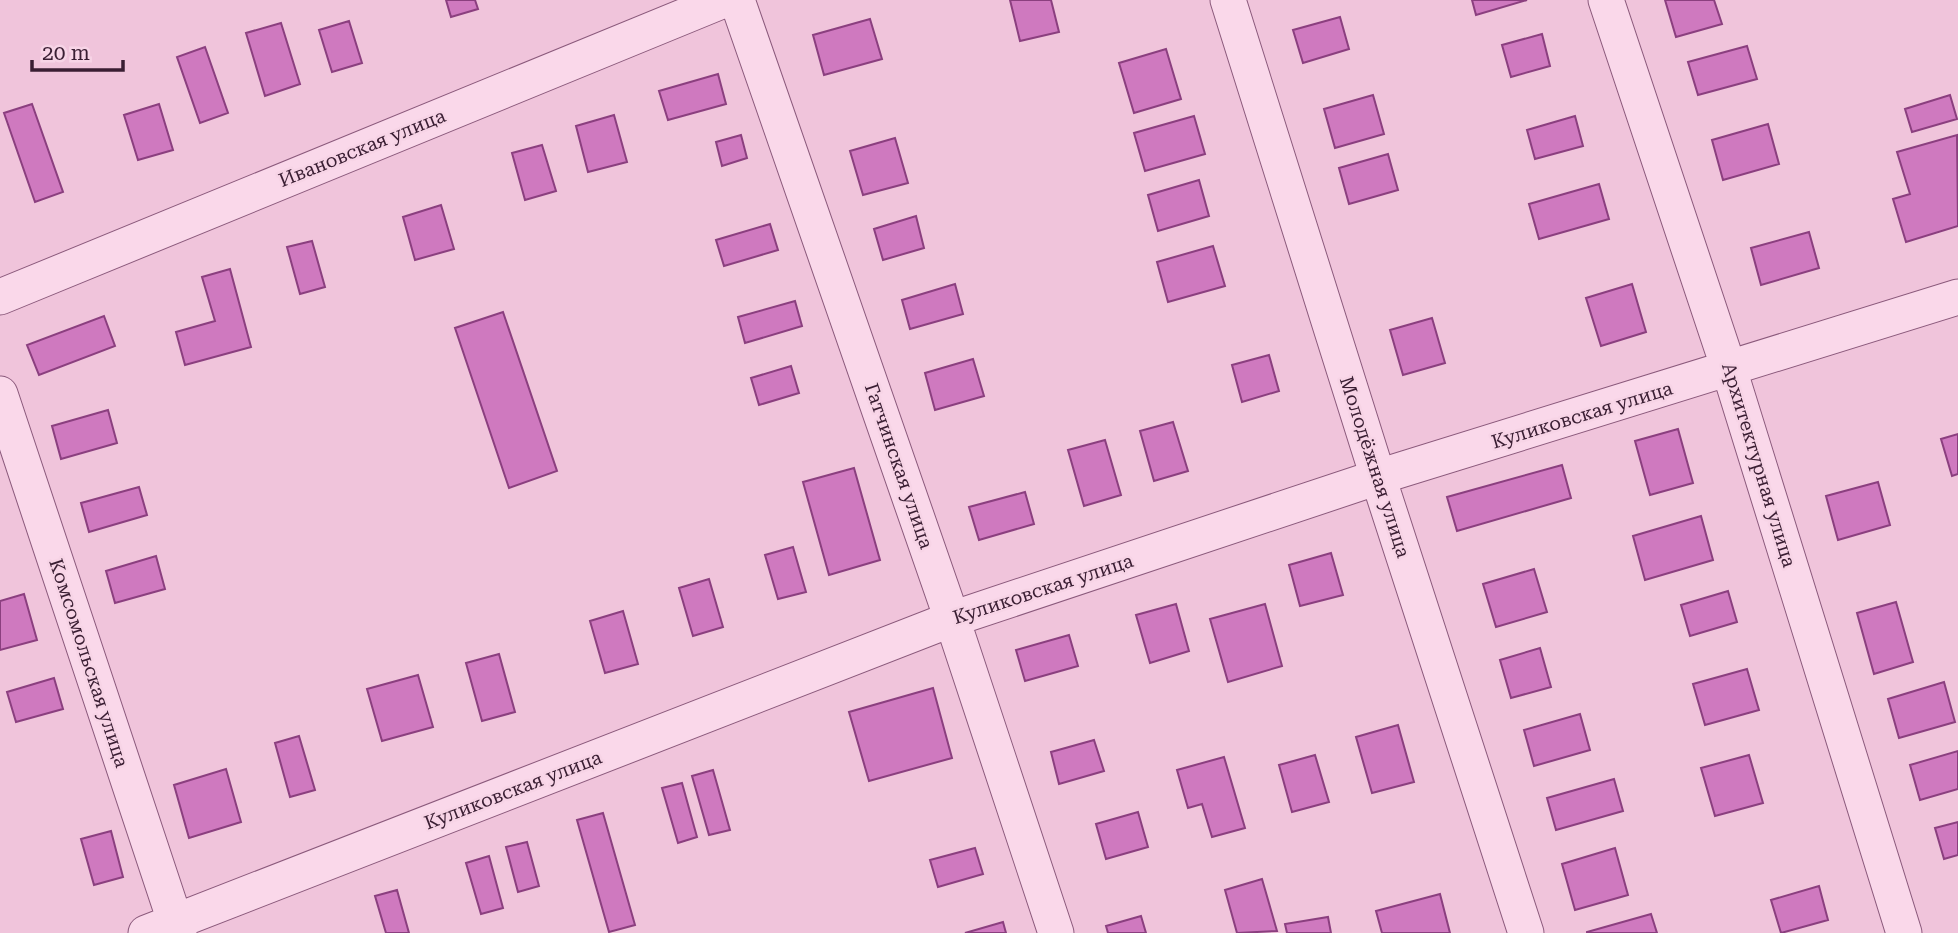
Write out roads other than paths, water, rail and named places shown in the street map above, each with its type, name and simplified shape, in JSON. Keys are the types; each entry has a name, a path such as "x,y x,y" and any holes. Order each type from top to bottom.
{"street":[{"name":"Ивановская улица","path":"0,297 724,0"},
{"name":"Гатчинская улица","path":"737,0 952,619 1056,933"},
{"name":"Молодёжная улица","path":"1228,0 1378,477 1526,933"},
{"name":"Архитектурная улица","path":"1606,0 1729,369 1904,933"},
{"name":"Куликовская улица","path":"166,929 952,619 1378,477 1958,297"},
{"name":"Комсомольская улица","path":"0,394 166,929"}]}
